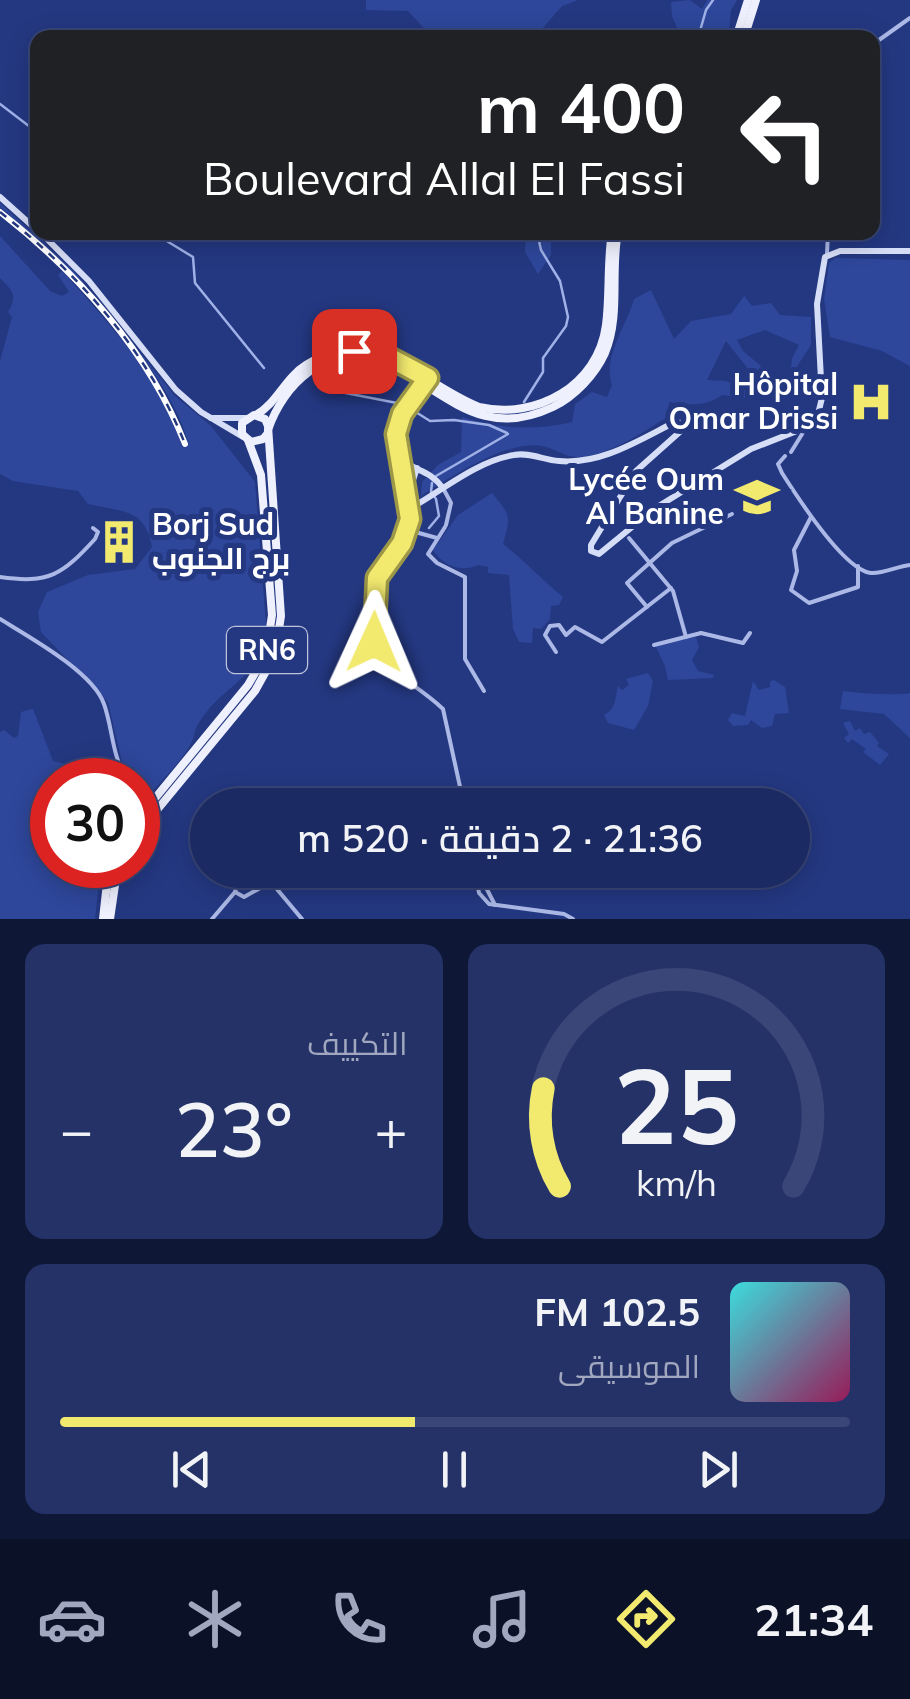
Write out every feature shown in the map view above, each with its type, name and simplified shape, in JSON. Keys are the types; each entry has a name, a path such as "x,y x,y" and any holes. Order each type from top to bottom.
{"main road":[{"path":"742,30 748,0"},
{"path":"743,30 756,0"},
{"path":"0,197 30,225"},
{"path":"46,240 89,281 176,390 210,418 246,439 259,441 293,384 313,368 332,361 370,359 421,379"},
{"path":"251,416 266,408 302,367 330,354 354,351 383,354 473,412 503,418 549,409 572,394 592,373 613,325 614,240"},
{"path":"421,379 396,434 411,508 440,487 509,455 578,461 622,450 674,422 681,422 682,430 631,477 590,545 591,551 601,553 654,509 757,445 804,429 816,418 822,402 817,304 827,254 910,250"},
{"path":"210,418 251,416 264,419 268,431"},
{"name":"RN6","path":"160,792 248,685 266,654 272,615 260,475 241,427 251,416"},
{"name":"RN6","path":"160,806 255,692 275,655 280,616 268,431"},
{"path":"400,457 430,472 440,487"},
{"path":"408,495 417,468"},
{"path":"102,919 107,888"},
{"path":"110,919 115,888"}],"street":[{"path":"880,39 910,18"},
{"path":"827,254 828,240"},
{"path":"804,429 778,467 811,518 858,566 872,573 910,565"},
{"path":"440,487 451,503 445,526 428,550 430,556 465,577 465,659 484,691"},
{"path":"411,508 408,530 377,578 374,642 378,654 404,680 443,710 460,788"},
{"path":"647,607 627,583 672,543 732,514"},
{"path":"811,518 794,550 796,572 790,589 810,603 858,588 858,566"},
{"path":"0,576 35,581 48,578 96,539 98,534 93,528"},
{"path":"408,530 436,538"},
{"path":"627,535 671,588 686,637"},
{"path":"556,652 545,635 550,626 559,626 566,635 575,627 602,642 671,588"},
{"path":"0,620 61,660 99,693 118,758"},
{"path":"654,645 712,634 742,643 750,634"},
{"path":"212,919 236,888"},
{"path":"235,892 244,897 261,888"},
{"path":"277,888 302,919"},
{"path":"478,888 486,902 495,905 557,913 573,919"},
{"path":"479,892 487,889 495,905"}],"shaded area":[{"path":"366,0 578,0 562,6 541,30 426,30 408,11 366,10"},
{"path":"690,0 702,9 707,0 737,0 731,10 729,30 678,30 671,2"},
{"path":"0,203 30,231 30,235 0,207"},
{"path":"0,236 50,291 62,296 69,292 58,275 62,271 65,274 133,354 162,398 182,446 188,443 178,414 160,382 80,283 36,240 75,272 175,396 211,426 255,482 266,625 262,645 248,672 207,711 184,754 160,783 160,758 121,758 108,702 41,632 38,612 47,592 88,575 135,569 152,547 149,534 138,518 88,504 78,491 13,481 0,474 0,361 13,298 0,278"},
{"path":"526,240 553,240 551,255 538,274 525,252"},
{"path":"835,258 910,260 910,366 882,351 830,337 824,299 829,263"},
{"path":"651,290 674,339 691,321 731,314 744,296 752,306 771,303 780,315 811,317 811,345 790,377 792,358 799,345 765,330 737,340 743,351 790,390 777,393 760,384 726,341 707,380 726,381 750,392 744,398 722,395 703,403 669,402 667,417 598,454 576,457 541,446 498,453 421,496 422,482 438,465 461,452 462,417 490,424 544,427 572,422 575,404 592,392 607,397 612,385 613,353 634,299"},
{"path":"492,493 508,517 503,544 563,597 559,605 551,606 550,619 541,629 533,628 532,643 519,642 513,629 509,575 488,573 488,567 478,565 453,566 433,550 458,515"},
{"path":"696,637 699,647 692,660 698,671 714,675 713,678 668,680 655,645"},
{"path":"648,673 653,681 648,706 634,730 608,723 604,715 613,706 618,686 622,690 629,685 626,679"},
{"path":"774,680 785,687 789,713 775,714 772,726 762,728 751,720 748,725 733,726 728,720 732,713 745,716 753,681 759,690 770,687"},
{"path":"843,691 910,693 910,738 884,714 840,709"},
{"path":"33,709 52,758 30,758 30,888 98,888 95,919 0,919 0,732 18,736 21,712"},
{"path":"850,721 855,731 860,728 864,734 870,732 879,743 877,746 889,754 880,765 863,752 866,749 844,738 849,734 843,723"}],"waterway":[{"path":"700,30 713,0"},
{"path":"0,104 30,127"},
{"path":"165,240 193,257 195,283 264,368"},
{"path":"524,402 543,372 543,358 568,317 560,281 539,240"},
{"path":"320,388 402,404"},
{"path":"411,409 430,421 489,425 507,433"},
{"path":"436,476 508,434"},
{"path":"429,528 439,516 432,483"}],"railway":[{"path":"0,212 30,236"},
{"path":"34,240 83,288 131,346 152,377 185,444"}],"place":[{"name":"Hôpital Omar Drissi","path":"871,402"},
{"name":"Lycée Oum Al Banine","path":"757,497"},
{"name":"Borj Sud برج الجنوب","path":"119,542"}],"route":[{"path":"354,351 383,354 428,378 402,414 396,434 410,519 406,536 377,578 374,642"}]}
